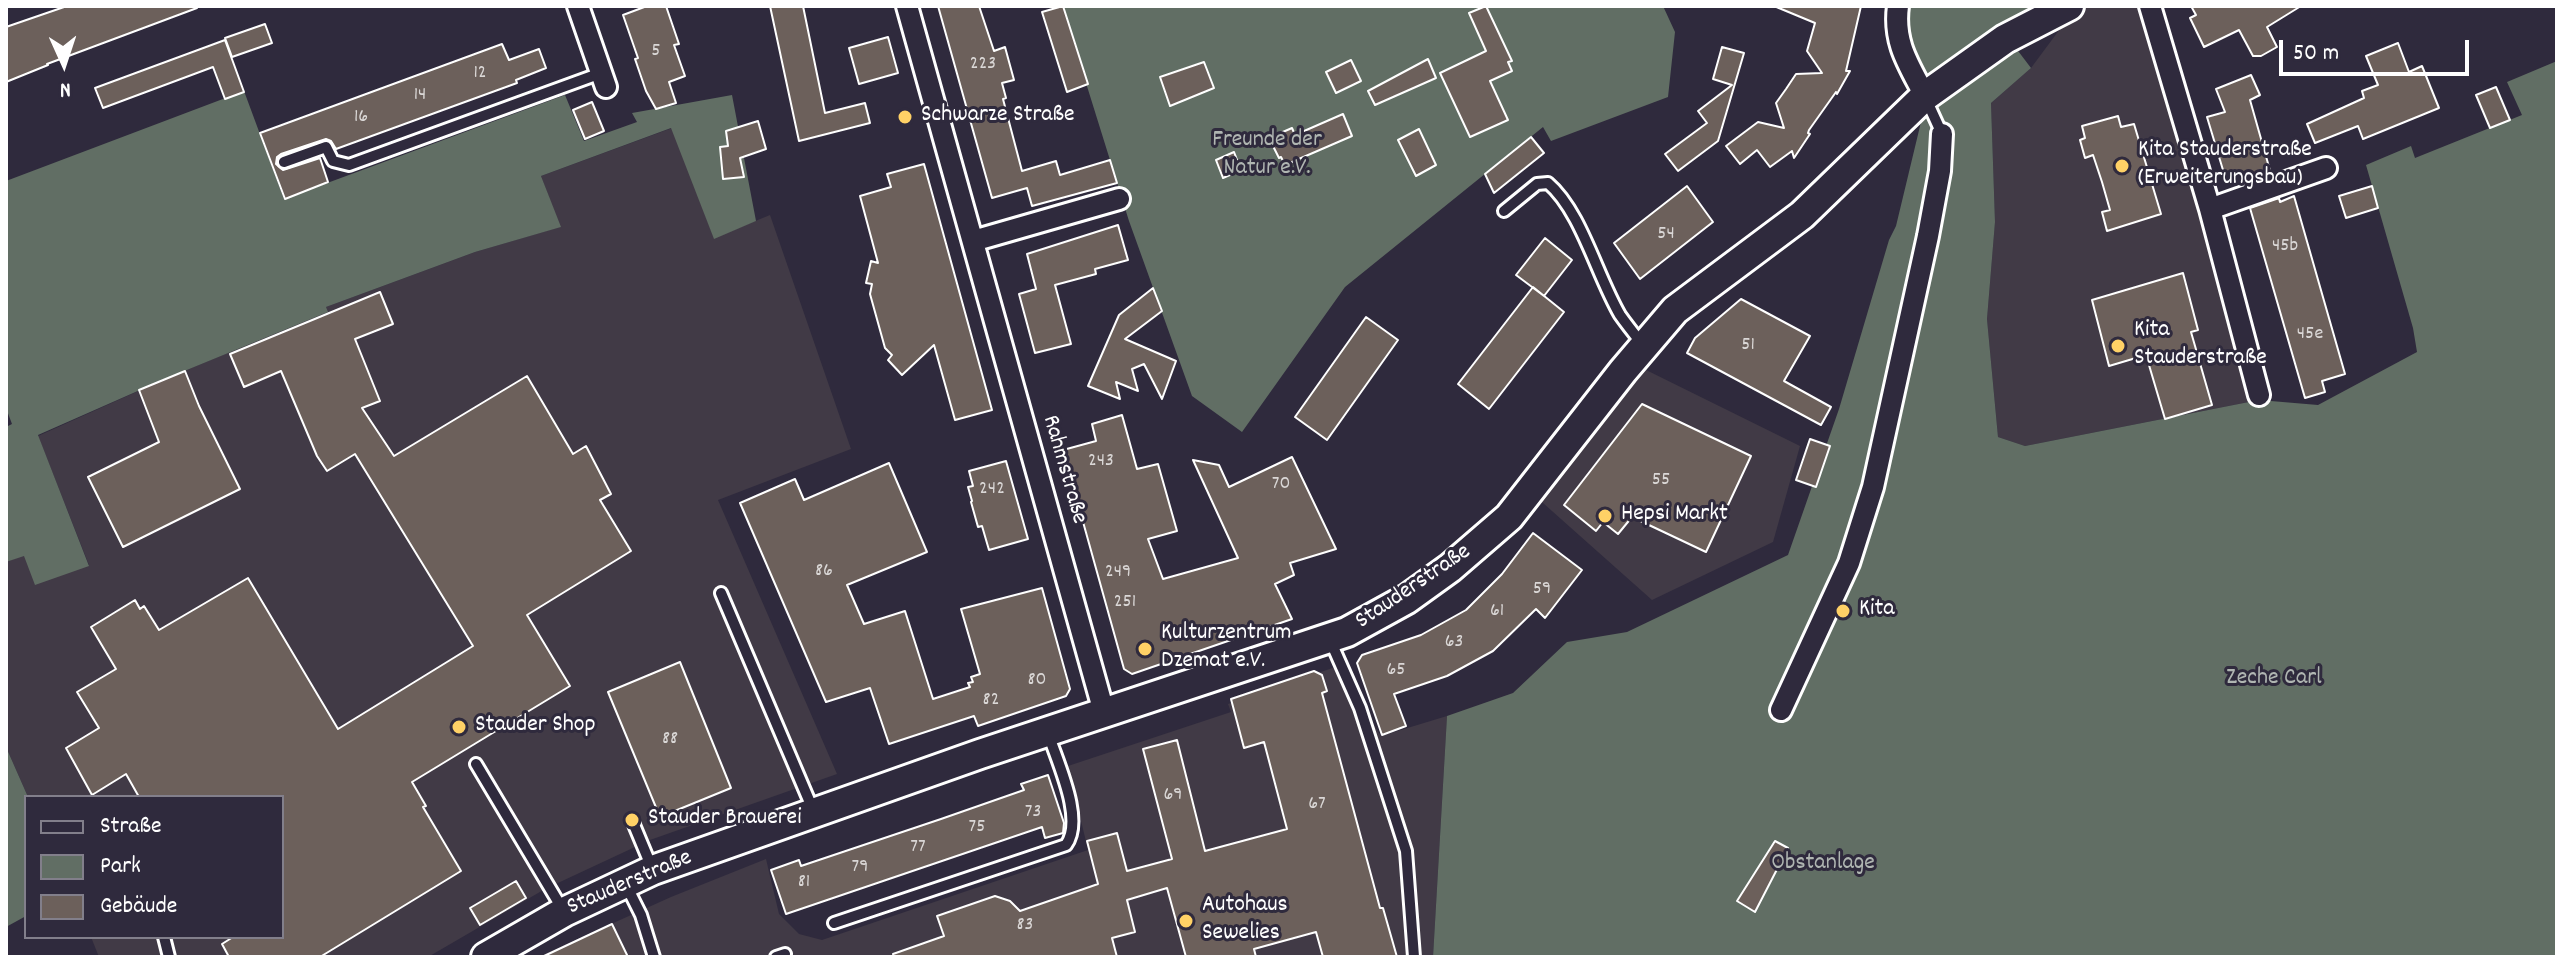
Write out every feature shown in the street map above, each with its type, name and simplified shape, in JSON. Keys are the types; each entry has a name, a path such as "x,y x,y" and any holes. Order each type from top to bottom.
{"main road":[{"name":"Stauderstraße","path":"486,957 564,912 653,870 1104,712 1347,632 1407,599 1480,544 1509,517 1675,310 1802,215 1925,96 2005,39 2069,6"}],"street":[{"path":"578,6 604,80"},
{"name":"Rahmstraße","path":"907,6 1104,712"},
{"path":"1898,6 1897,34 1900,45 1925,96"},
{"path":"2150,6 2210,209 2259,395"},
{"path":"1781,710 1849,563 1873,487 1928,236 1940,171 1942,134"},
{"path":"2210,209 2326,168"},
{"path":"973,241 1119,199"}],"lane":[{"path":"284,162 326,147 333,161 349,165 604,80"},
{"path":"1925,96 1942,134"},
{"path":"1504,211 1537,184 1548,183 1557,191 1572,213 1620,315 1644,347"},
{"path":"721,593 814,814"},
{"path":"1329,638 1360,708 1406,851 1414,957"},
{"path":"834,923 1066,845 1072,837 1074,815 1048,732"},
{"path":"476,764 564,912"},
{"path":"632,820 653,870"},
{"path":"625,884 641,915 654,957"}],"shaded area":[{"path":"2077,6 2147,6 2259,400 2025,446 1998,437 1987,319 1995,222 1991,103 2031,68"},
{"name":"Stauder Brauerei","path":"672,128 714,238 770,215 851,449 718,500 837,774 650,840 545,889 428,957 99,957 92,939 284,939 284,795 27,795 6,747 6,562 23,555 89,565 38,436 327,312 326,307 475,252 560,227 541,176"},
{"path":"1638,366 1800,446 1773,542 1652,600 1534,495"},
{"path":"1347,663 1363,714 1381,736 1447,716 1433,957 538,957 671,897 766,859 779,914 799,934 822,940 1088,850 1068,766 1231,712 1228,704"}],"green space":[{"name":"Freunde der Natur e.V.","path":"1062,6 1663,6 1675,32 1668,97 1551,141 1543,127 1345,287 1242,432 1192,396 1129,221"},
{"path":"1901,6 2066,6 1927,93 1907,56"},
{"name":"Zeche Carl","path":"2009,39 2031,68 1991,103 1995,222 1987,319 1998,437 2025,446 2259,400 2318,405 2417,352 2413,328 2366,165 2411,146 2415,158 2522,115 2507,82 2557,61 2557,957 1433,957 1447,716 1513,693 1567,642 1627,632 1788,555 1839,409 1889,240 1896,226 1927,97"},
{"path":"244,91 284,199 565,95 584,141 637,122 632,113 732,95 756,221 714,239 671,128 541,176 561,227 475,252 326,307 328,312 38,435 89,566 35,585 24,556 6,562 6,427 12,424 6,408 6,181"},
{"path":"6,747 27,795 24,795 24,917 6,927"}],"building":[{"path":"67,6 197,8 6,82 6,27"},
{"path":"647,6 666,6 679,44 674,45 685,76 669,82 676,103 656,109 646,91 623,15"},
{"path":"770,6 803,6 825,113 865,103 870,123 799,141"},
{"path":"938,6 979,6 994,51 1005,47 1014,80 1002,83 1006,98 1003,99 1022,171 1056,161 1060,175 1110,160 1117,183 1032,206 1027,188 992,198"},
{"path":"1063,6 1088,84 1067,92 1042,12"},
{"path":"1486,6 1512,61 1508,62 1512,71 1490,81 1508,120 1470,137 1440,73 1486,51 1469,13"},
{"path":"1774,6 1861,6 1846,71 1850,71 1837,94 1809,130 1810,134 1794,158 1792,151 1770,167 1757,150 1740,164 1726,146 1758,122 1784,128 1776,103 1796,74 1822,73 1807,51 1815,23"},
{"path":"2191,6 2301,6 2267,27 2277,47 2261,56 2253,56 2239,30 2204,47 2190,18 2196,15"},
{"path":"265,24 272,43 232,57 225,38"},
{"path":"888,37 898,73 859,84 849,48"},
{"path":"225,40 244,92 225,99 213,67 103,108 95,88"},
{"path":"2398,43 2409,72 2422,66 2439,108 2363,139 2358,126 2315,143 2307,124 2364,98 2362,91 2378,85 2366,56"},
{"path":"502,44 509,60 539,49 546,68 516,80 517,83 336,149 326,139 281,154 276,164 283,170 320,158 328,182 285,199 260,133"},
{"path":"1722,47 1744,53 1718,141 1678,171 1665,154 1707,123 1698,111 1732,85 1713,79"},
{"path":"1428,59 1436,78 1375,105 1368,91"},
{"path":"1351,60 1361,81 1336,93 1326,72"},
{"path":"1204,62 1214,88 1170,106 1160,77"},
{"path":"2251,75 2260,95 2250,100 2271,174 2243,184 2241,175 2226,180 2207,117 2225,112 2216,89"},
{"path":"2496,87 2510,120 2490,128 2476,95"},
{"path":"592,102 604,131 585,139 573,110"},
{"path":"1343,114 1352,136 1285,165 1269,138 1292,128 1295,135"},
{"name":"Kita Stauderstraße (Erweiterungsbau)","path":"2118,116 2121,127 2134,124 2161,214 2107,231 2102,212 2110,210 2102,182 2093,155 2085,158 2080,140 2085,138 2082,126"},
{"path":"758,121 766,149 740,158 744,177 723,179 720,147 728,146 726,131"},
{"path":"1419,129 1436,165 1416,176 1398,140"},
{"path":"1531,137 1544,153 1494,193 1485,174"},
{"path":"1234,152 1241,170 1223,178 1216,160"},
{"path":"924,164 992,410 955,420 934,345 902,375 888,360 892,355 885,348 870,294 872,284 866,283 871,261 878,263 860,196 891,187 887,174"},
{"path":"1687,186 1713,222 1640,279 1614,243"},
{"path":"2372,186 2378,208 2346,218 2339,196"},
{"path":"2294,196 2345,374 2322,381 2325,392 2305,398 2250,208"},
{"path":"1118,225 1128,260 1095,269 1096,274 1055,285 1071,344 1035,353 1019,294 1036,289 1027,254"},
{"path":"1545,238 1572,260 1544,296 1516,275"},
{"name":"Kita Stauderstraße","path":"2183,273 2198,330 2191,332 2212,405 2165,419 2146,355 2109,366 2092,300"},
{"path":"1533,287 1564,312 1489,409 1458,384"},
{"path":"1153,288 1162,311 1125,339 1176,361 1162,399 1144,364 1132,369 1138,391 1116,382 1120,399 1088,386 1119,315"},
{"path":"380,292 393,324 355,339 380,401 362,408 394,456 527,376 573,454 586,446 611,494 600,500 631,551 527,615 570,686 412,782 426,806 423,807 461,871 320,957 229,957 222,944 230,939 284,939 284,795 138,795 126,774 92,795 66,748 99,728 77,692 116,669 91,627 135,600 140,609 144,606 159,630 248,578 338,729 473,646 355,454 327,471 317,456 281,371 244,387 230,354"},
{"path":"1741,299 1810,336 1784,381 1831,407 1821,425 1687,353 1695,338"},
{"path":"1366,317 1398,340 1327,440 1295,417"},
{"path":"185,371 240,489 123,547 88,477 159,442 139,390"},
{"path":"1642,404 1751,456 1706,552 1632,517 1618,534 1603,522 1596,531 1564,505"},
{"path":"1122,415 1137,469 1158,464 1177,531 1148,539 1163,579 1238,558 1193,460 1219,465 1229,487 1292,457 1336,549 1290,563 1294,575 1275,584 1292,619 1132,674 1124,669 1063,450 1096,441 1092,424"},
{"path":"1810,439 1830,446 1816,487 1796,480"},
{"path":"1006,461 1028,539 989,550 971,502 968,487 973,486 969,471"},
{"path":"889,463 927,552 847,585 864,624 905,611 933,699 970,687 968,683 973,682 971,677 980,674 961,609 1042,588 1070,689 1066,696 978,726 974,716 889,744 870,688 826,702 740,503 795,479 804,500"},
{"path":"1533,533 1582,570 1545,618 1536,609 1493,651 1447,676 1394,694 1406,726 1382,735 1357,663 1362,655 1421,635 1466,610 1502,574"},
{"path":"680,662 731,788 660,817 608,692"},
{"path":"1314,671 1322,675 1327,691 1322,693 1380,908 1383,908 1397,957 1323,957 1316,932 1254,949 1256,957 1186,957 1167,888 1127,900 1135,932 1112,938 1117,957 894,957 893,954 944,936 937,916 995,896 1010,901 1020,911 1098,884 1087,841 1117,833 1127,871 1172,859 1143,749 1177,740 1205,851 1287,829 1264,742 1244,748 1231,699"},
{"path":"1048,775 1064,823 1063,833 1045,838 1042,827 786,914 771,870 799,860 801,866 941,819 1024,790 1021,784"},
{"path":"1775,841 1788,848 1755,912 1737,901"},
{"path":"516,881 526,898 480,925 470,908"},
{"path":"612,924 628,957 542,957"}],"place":[{"name":"Schwarze Straße","path":"905,117"},
{"name":"Kita Stauderstraße (Erweiterungsbau)","path":"2122,166"},
{"name":"Kita Stauderstraße","path":"2118,346"},
{"name":"Hepsi Markt","path":"1605,516"},
{"name":"Kita","path":"1843,611"},
{"name":"Kulturzentrum Dzemat e.V.","path":"1145,649"},
{"name":"Stauder Shop","path":"459,727"},
{"name":"Stauder Brauerei","path":"632,820"},
{"name":"Autohaus Sewelies","path":"1186,921"}],"park label":[{"name":"Obstanlage","path":"1823,865"}]}
